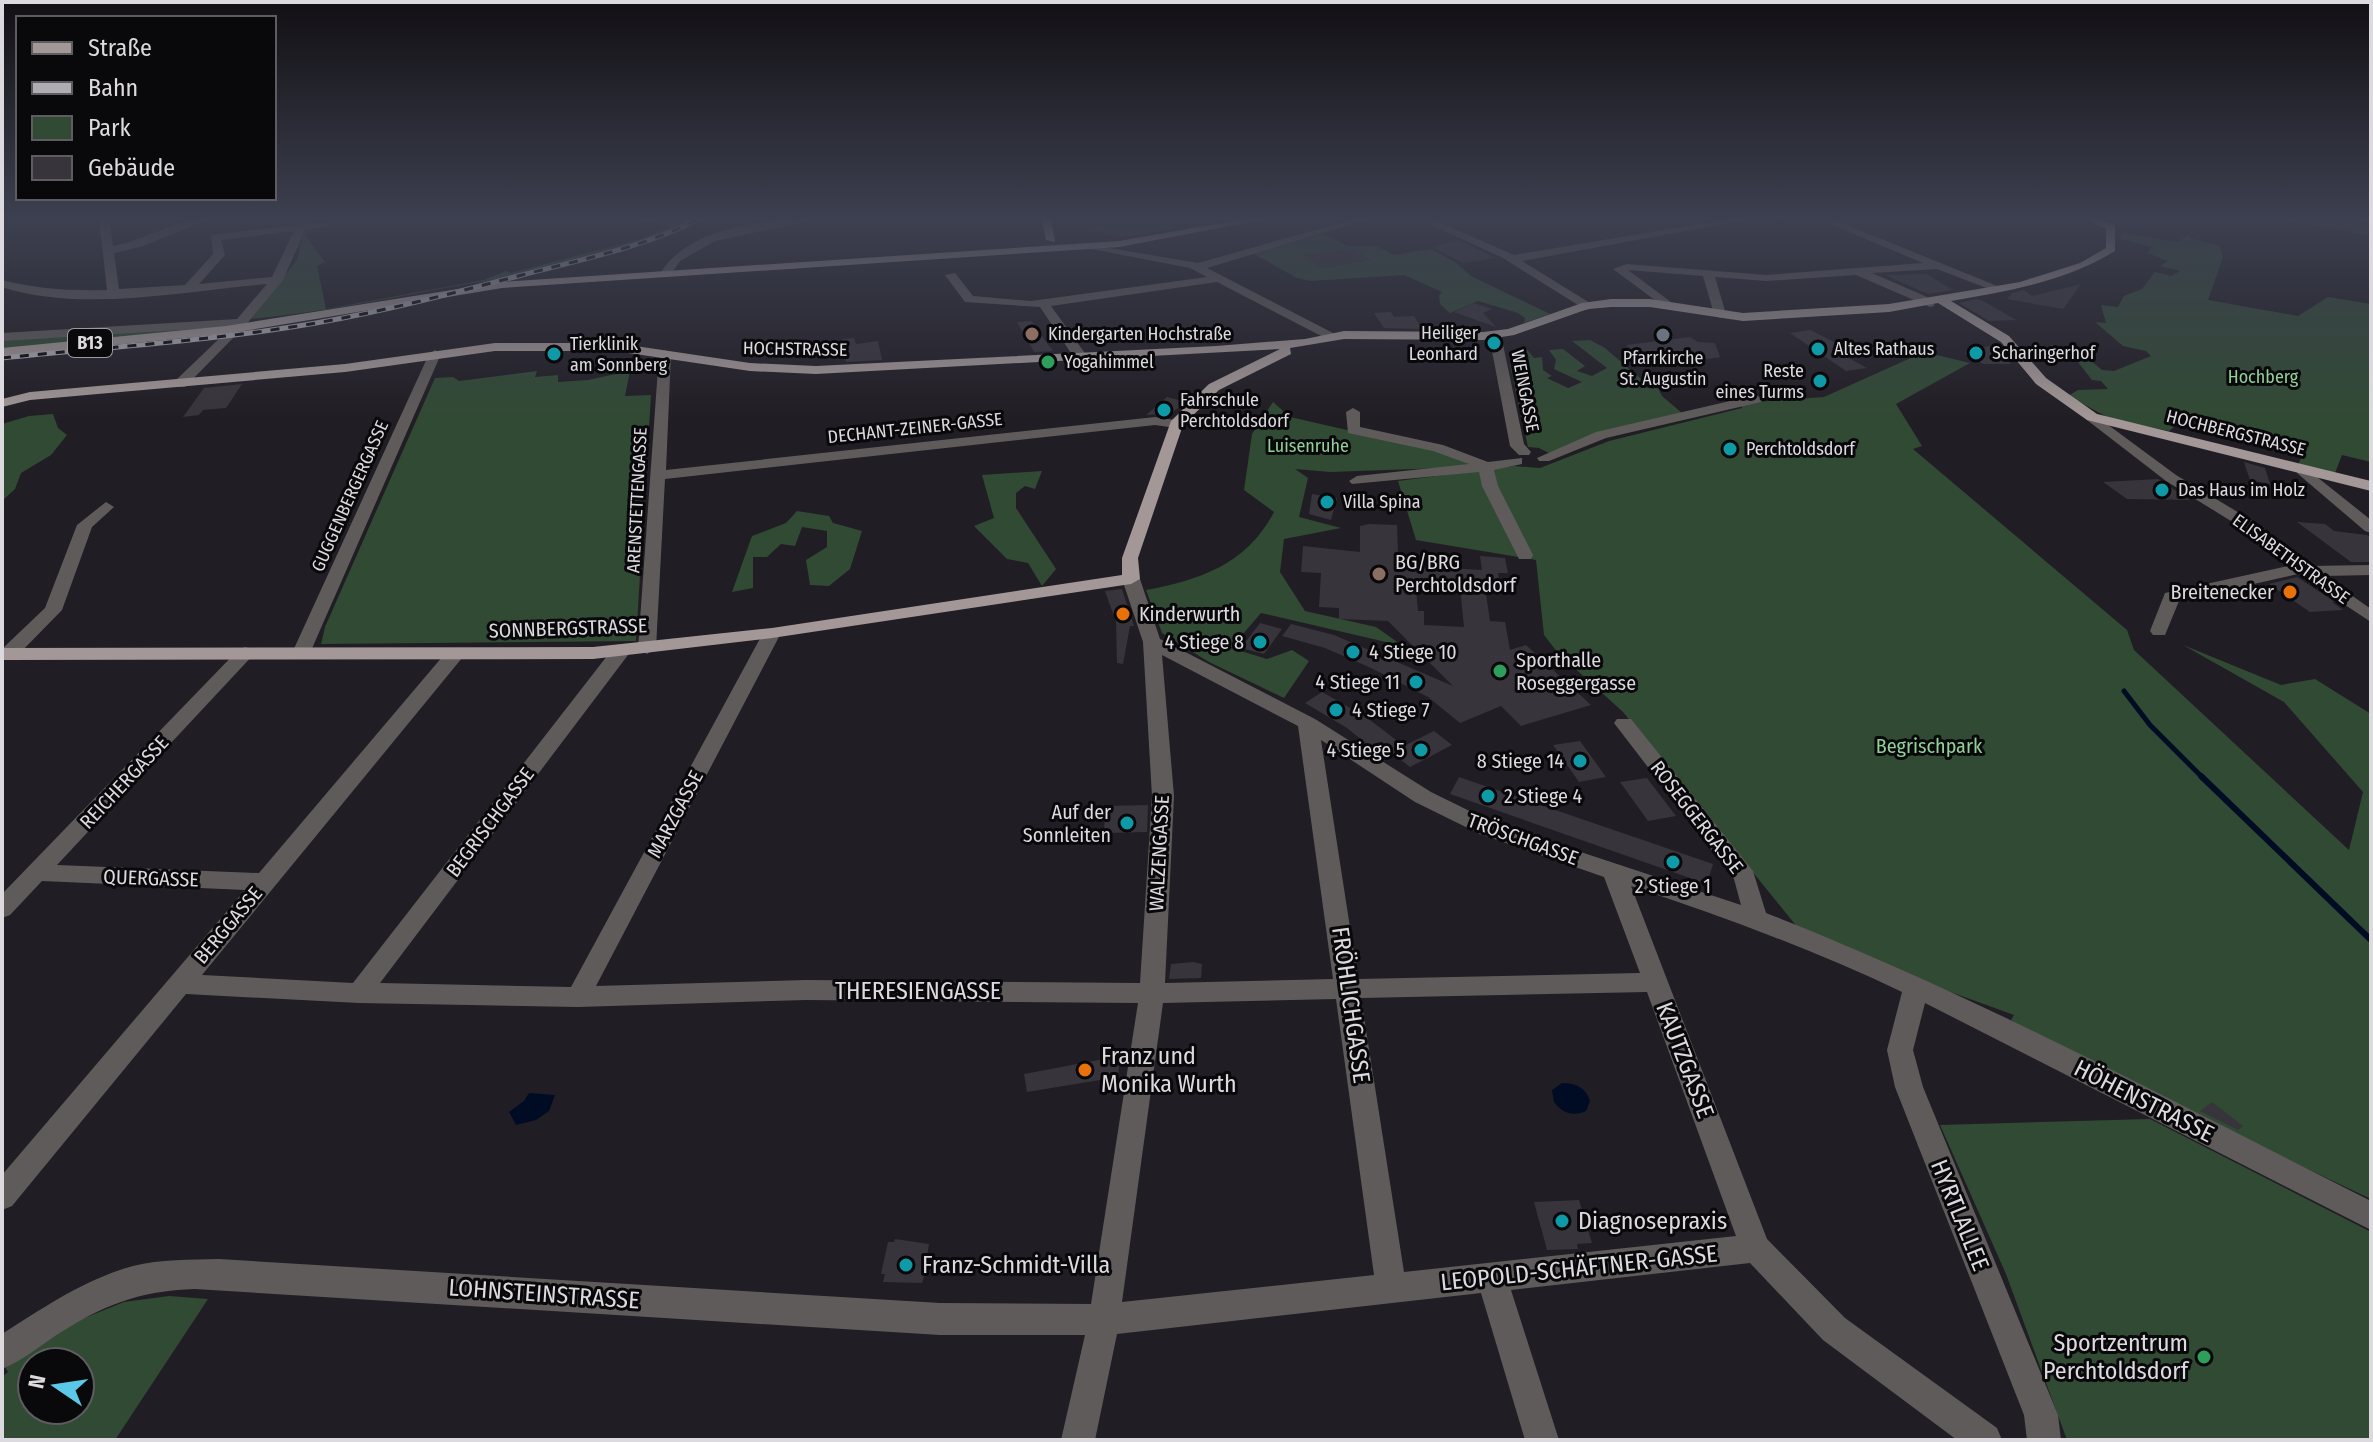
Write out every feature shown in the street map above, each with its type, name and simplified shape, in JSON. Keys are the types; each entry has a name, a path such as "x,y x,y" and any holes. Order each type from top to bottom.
{"main road":[{"name":"B13","path":"2,352 263,325 500,285"},
{"name":"HOCHSTRASSE","path":"2,403 30,396 345,368 495,347 615,347 750,367 816,370 1305,343 1329,336 1495,335 1586,306 1635,302 1743,317 1798,315 1937,302 2018,285"},
{"name":"ELISABETHSTRASSE","path":"1937,302 2005,339 2041,381 2092,417"},
{"name":"WALZENGASSE","path":"1131,579 1130,558 1176,424 1214,387 1305,343"},
{"name":"HOCHBERGSTRASSE","path":"2092,417 2371,486"},
{"name":"SONNBERGSTRASSE","path":"5,654 621,651 772,633 1131,579"}],"street":[{"path":"13,285 50,293 200,285"},
{"path":"112,285 113,292"},
{"path":"2,337 241,323 273,285"},
{"path":"959,285 969,299 1011,304 1043,303 1171,285"},
{"path":"1229,285 1329,336"},
{"path":"1553,285 1586,306"},
{"path":"1641,285 1667,305"},
{"path":"1712,285 1720,314"},
{"path":"1894,285 1937,302"},
{"path":"1989,285 2001,290"},
{"path":"1043,303 1080,356"},
{"name":"WEINGASSE","path":"1495,335 1521,456"},
{"path":"180,384 228,337"},
{"name":"GUGGENBERGERGASSE","path":"301,653 435,354"},
{"name":"ARENSTETTENGASSE","path":"647,648 665,354"},
{"path":"1357,481 1486,467 1521,456 1536,465 1542,464 1544,458 1601,435 1756,399"},
{"path":"1353,412 1353,430 1471,458 1486,467 1490,486 1525,555"},
{"name":"ELISABETHSTRASSE","path":"2092,417 2171,478 2250,526 2303,569 2371,617"},
{"name":"DECHANT-ZEINER-GASSE","path":"659,475 1155,421 1176,424"},
{"path":"2302,470 2371,528"},
{"path":"5,654 53,610 85,525 106,507"},
{"path":"2159,631 2171,597 2303,569 2371,570"},
{"name":"WALZENGASSE","path":"1078,1440 1104,1320 1152,993 1163,796 1152,642 1131,579"},
{"name":"MARZGASSE","path":"578,997 772,633"},
{"name":"TRÖSCHGASSE","path":"1152,642 1308,723 1423,797 1488,829 1756,919 1840,952 1916,988"},
{"name":"BEGRISCHGASSE","path":"359,993 621,651"},
{"name":"REICHERGASSE","path":"2,909 246,653"},
{"name":"BERGGASSE","path":"2,1197 455,654"},
{"name":"FRÖHLICHGASSE","path":"1308,723 1391,1287"},
{"name":"ROSEGGERGASSE","path":"1624,723 1745,877 1756,919"},
{"name":"KAUTZGASSE","path":"1614,872 1756,1248"},
{"name":"QUERGASSE","path":"38,873 265,882"},
{"name":"THERESIENGASSE","path":"179,984 359,993 578,997 806,990 1152,993 1656,982"},
{"name":"HÖHENSTRASSE","path":"1916,988 2371,1216"},
{"name":"HYRTLALLEE","path":"1916,988 1900,1050 1909,1087 2041,1415 2044,1440"},
{"path":"1756,1248 1834,1329 1985,1440"},
{"name":"LEOPOLD-SCHÄFTNER-GASSE","path":"1104,1320 1391,1287 1492,1280 1756,1248"},
{"name":"LOHNSTEINSTRASSE","path":"2,1353 66,1311 123,1284 176,1275 219,1274 940,1319 1104,1320"},
{"path":"1492,1280 1542,1440"}],"green space":[{"path":"277,285 321,285 326,309 463,285 348,306 300,313 251,319"},
{"path":"1427,285 1490,285 1550,314 1524,323 1525,318 1518,313 1478,301 1450,313 1440,304 1439,295 1442,292"},
{"name":"Hochberg","path":"2145,285 2213,285 2208,300 2298,316 2328,297 2371,304 2371,462 2342,455 2335,473 2298,465 2301,458 2230,439 2236,431 2224,428 2226,425 2186,417 2169,431 2111,419 2068,396 2078,390 2108,389 2101,381 2092,380 2070,352 2049,350 2051,345 2084,355 2102,370 2114,371 2151,356 2146,351 2123,346 2095,322 2106,323 2101,305 2118,307 2124,296"},
{"path":"208,329 2,349 2,339"},
{"path":"1590,340 1605,348 1647,384 1645,387 1654,389 1656,384 1662,396 1682,413 1594,435 1549,453 1528,447 1510,365 1519,362 1518,359 1530,358 1521,349 1526,348 1534,358 1542,357 1543,370 1552,376 1547,378 1568,388 1582,382 1554,369 1556,360 1549,350 1563,349 1585,366 1577,371 1592,376 1607,368 1572,341"},
{"name":"Begrischpark","path":"1924,352 1970,363 1896,404 1922,446 1913,449 2127,630 2134,650 2349,850 2363,792 2284,702 2183,645 2281,685 2315,679 2371,714 2371,1199 2061,1052 2011,1020 2014,1015 1923,982 1842,944 1798,928 1623,712 1558,653 1544,635 1536,560 1416,540 1398,481 1514,466 1540,468 1609,441 1742,408 1741,403 1824,397"},
{"path":"537,371 535,377 558,375 558,382 588,380 630,371 625,396 651,395 636,641 321,644 325,627 435,378 453,377 459,381"},
{"name":"Luisenruhe","path":"1273,402 1290,417 1461,456 1471,467 1330,472 1295,469 1308,478 1299,517 1341,528 1284,539 1280,572 1305,611 1376,627 1403,646 1261,613 1231,648 1267,659 1292,650 1309,661 1284,698 1209,662 1162,633 1146,590 1185,581 1220,567 1250,545 1263,530 1274,512 1244,490 1252,434"},
{"path":"53,414 58,428 67,435 51,455 21,473 15,489 2,501 2,424 29,416"},
{"path":"1042,471 1035,489 1025,486 1016,493 1016,508 1056,569 1042,586 1028,563 1007,559 974,526 994,518 982,475"},
{"path":"797,511 829,516 833,523 862,531 850,569 829,586 810,585 806,560 827,547 827,531 802,527 795,546 781,544 767,557 753,557 753,588 732,592 752,536 786,523"},
{"name":"Sportzentrum Perchtoldsdorf","path":"2150,1119 2371,1232 2371,1440 2067,1440 2006,1274 1940,1125"},
{"path":"169,1296 208,1299 115,1440 2,1440 2,1377 8,1372 2,1362 16,1354 16,1426 96,1426 96,1346 31,1346 72,1323 124,1302"}],"water":[{"path":"1562,1083 1576,1085 1586,1093 1590,1101 1586,1111 1572,1114 1557,1106 1552,1090"},
{"path":"529,1093 555,1095 549,1111 536,1120 516,1125 509,1112"}],"building":[{"path":"1908,285 1945,285 1953,290 1928,294"},
{"path":"2080,285 2063,309 2007,299 2012,293 2024,290 2032,296"},
{"path":"1977,299 2016,320 1989,321 1959,303"},
{"path":"1474,303 1492,309 1483,313 1496,327 1454,312"},
{"path":"1391,312 1394,317 1414,316 1422,329 1384,328 1374,313"},
{"name":"Kindergarten Hochstraße","path":"1032,321 1053,351 1034,352 1017,322"},
{"name":"Altes Rathaus","path":"1810,330 1856,353 1843,355 1867,368 1846,371 1790,333"},
{"path":"1690,337 1698,342 1715,343 1720,357 1697,361 1640,358 1626,345"},
{"path":"854,338 856,344 878,341 882,360 846,362 842,339"},
{"name":"Scharingerhof","path":"1996,344 2011,364 1983,364 1964,353"},
{"path":"242,384 226,408 203,410 199,415 183,417 204,388"},
{"name":"Fahrschule Perchtoldsdorf","path":"1167,397 1186,402 1170,414 1146,415"},
{"path":"2244,462 2265,468 2270,484 2250,480"},
{"name":"Das Haus im Holz","path":"2158,479 2190,500 2127,499 2103,482"},
{"name":"Villa Spina","path":"1312,494 1337,498 1331,520 1309,514"},
{"path":"2297,522 2325,524 2334,531 2367,535 2371,538 2371,562 2351,562"},
{"path":"1397,525 1398,554 1414,555 1415,566 1482,570 1480,556 1505,558 1508,573 1498,573 1501,595 1486,594 1490,621 1505,622 1510,650 1526,645 1591,705 1521,726 1501,706 1460,723 1428,697 1371,668 1325,648 1282,636 1291,624 1334,635 1453,686 1388,621 1339,619 1339,608 1319,607 1321,573 1301,572 1303,546 1360,552 1360,526","holes":["1415,579 1456,581 1456,587 1460,587 1464,627 1424,625 1424,611 1418,611"]},
{"name":"Breitenecker","path":"2297,577 2343,610 2310,612 2269,584"},
{"name":"Kinderwurth","path":"1122,589 1134,626 1130,626 1123,664 1117,663 1116,622 1105,591"},
{"name":"4 Stiege 8","path":"1260,623 1282,629 1264,654 1241,648"},
{"path":"1322,692 1366,717 1404,746 1434,731 1452,745 1410,767 1392,753 1383,757 1347,728 1305,703"},
{"name":"8 Stiege 14","path":"1580,741 1606,777 1579,782 1553,745"},
{"path":"1459,777 1713,864 1707,884 1450,794"},
{"path":"1647,778 1676,816 1648,821 1620,782"},
{"name":"Auf der Sonnleiten","path":"1148,805 1147,832 1104,833 1105,806"},
{"path":"1171,964 1202,964 1201,978 1169,979"},
{"name":"Franz und Monika Wurth","path":"1120,1056 1118,1077 1027,1092 1024,1074"},
{"path":"2212,1102 2243,1126 2238,1130 2200,1111"},
{"name":"Diagnosepraxis","path":"1579,1200 1592,1243 1577,1244 1578,1249 1547,1250 1534,1202"},
{"name":"Franz-Schmidt-Villa","path":"895,1239 929,1244 927,1256 931,1256 922,1283 883,1282 885,1274 881,1274 888,1242"}],"waterway":[{"path":"2124,691 2150,725 2201,776"},
{"path":"2201,776 2371,940"}],"railway":[{"path":"2,358 238,335 342,318 482,285"}],"place":[{"name":"Kindergarten Hochstraße","path":"1032,334"},
{"name":"Pfarrkirche St. Augustin","path":"1663,335"},
{"name":"Heiliger Leonhard","path":"1494,343"},
{"name":"Altes Rathaus","path":"1818,349"},
{"name":"Scharingerhof","path":"1976,353"},
{"name":"Tierklinik am Sonnberg","path":"554,354"},
{"name":"Yogahimmel","path":"1048,362"},
{"name":"Reste eines Turms","path":"1820,381"},
{"name":"Fahrschule Perchtoldsdorf","path":"1164,410"},
{"name":"Perchtoldsdorf","path":"1730,449"},
{"name":"Das Haus im Holz","path":"2162,490"},
{"name":"Villa Spina","path":"1327,502"},
{"name":"BG/BRG Perchtoldsdorf","path":"1379,574"},
{"name":"Breitenecker","path":"2290,592"},
{"name":"Kinderwurth","path":"1123,614"},
{"name":"4 Stiege 8","path":"1260,642"},
{"name":"4 Stiege 10","path":"1353,652"},
{"name":"Sporthalle Roseggergasse","path":"1500,671"},
{"name":"4 Stiege 11","path":"1416,682"},
{"name":"4 Stiege 7","path":"1336,710"},
{"name":"4 Stiege 5","path":"1421,750"},
{"name":"8 Stiege 14","path":"1580,761"},
{"name":"2 Stiege 4","path":"1488,796"},
{"name":"Auf der Sonnleiten","path":"1127,823"},
{"name":"2 Stiege 1","path":"1673,862"},
{"name":"Franz und Monika Wurth","path":"1085,1070"},
{"name":"Diagnosepraxis","path":"1562,1221"},
{"name":"Franz-Schmidt-Villa","path":"906,1265"},
{"name":"Sportzentrum Perchtoldsdorf","path":"2204,1357"}]}
